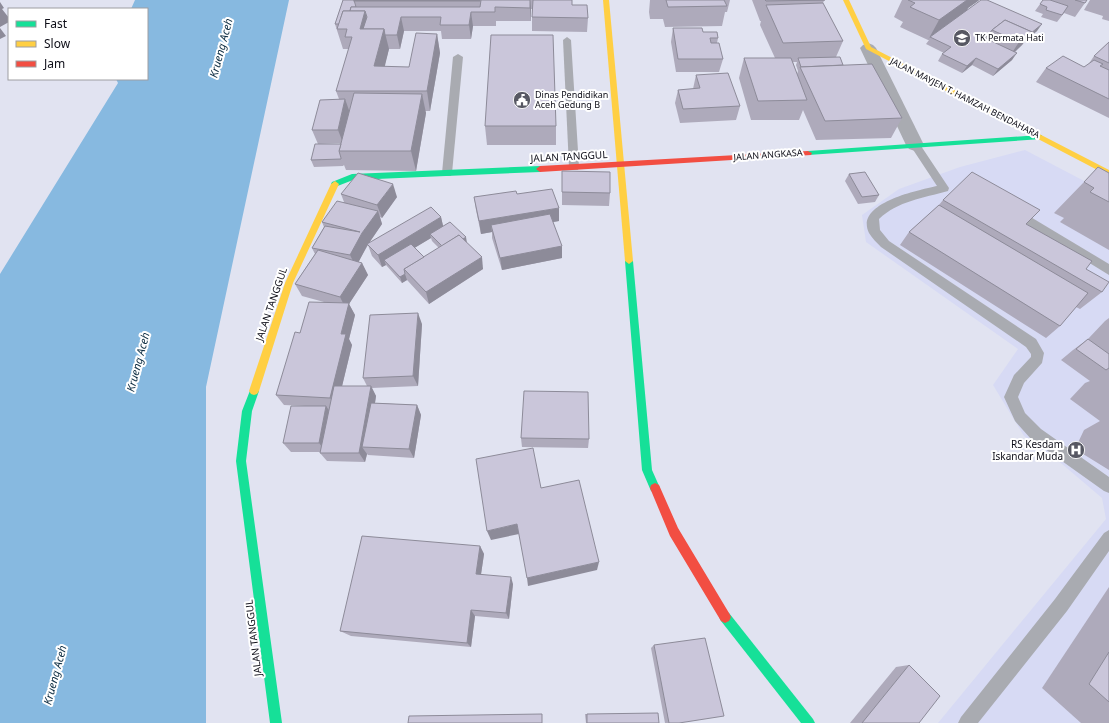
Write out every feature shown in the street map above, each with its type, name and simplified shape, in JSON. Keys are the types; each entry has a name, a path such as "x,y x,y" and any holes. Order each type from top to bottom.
{"street":[{"path":"606,0 622,165 647,470 674,532 723,614 809,723"},
{"path":"846,0 915,145"},
{"name":"JALAN MAYJEN T. HAMZAH BENDAHARA","path":"868,48 1109,173"},
{"name":"JALAN ANGKASA","path":"622,165 1040,137"},
{"name":"JALAN TANGGUL","path":"276,723 241,462 247,411 289,283 331,191 336,183 352,177 622,165"}],"lane":[{"path":"567,40 574,167"},
{"path":"447,173 458,57"},
{"path":"915,145 944,188"},
{"path":"957,188 944,188 905,197 879,212 873,218 874,232 885,244 1031,343 1038,354 1037,359 1019,379 1011,397 1017,412 1036,434 1109,486"},
{"path":"1003,204 1109,270"},
{"path":"967,723 1061,605 1109,538"}],"shaded area":[{"name":"RS Kesdam Iskandar Muda","path":"1025,150 1109,194 1109,723 938,723 1106,519 1102,498 1062,464 1024,436 993,385 1018,349 866,242 862,215 899,189 960,167"}],"water":[{"name":"Krueng Aceh","path":"135,0 289,0 206,387 206,723 0,723 0,274 118,83 116,80 148,80 148,8 131,8"}],"building":[{"path":"343,0 354,0 356,7 351,7 350,11 343,11 339,24 335,24"},
{"path":"480,0 480,1 354,1"},
{"path":"481,0 530,0 530,8 495,7 495,12 471,12 469,25 440,25 441,17 401,17 397,35 385,35 384,29 363,29 367,17 365,11 350,11 351,7 480,7"},
{"path":"533,0 572,0 572,5 587,5 588,18 532,17"},
{"path":"666,0 724,0 727,6 668,7"},
{"path":"765,0 825,0 766,1"},
{"path":"908,0 967,0 939,20 910,7 915,3"},
{"name":"TK Permata Hati","path":"981,0 987,0 1042,24 1030,34 1032,32 1005,20 992,30 985,38 1017,53 998,69 976,58 967,66 942,54 951,47 930,37"},
{"path":"1043,0 1050,0 1068,6 1062,15 1046,10 1047,7 1040,4"},
{"path":"1075,0 1087,0 1085,3"},
{"path":"823,3 843,41 783,43 766,5"},
{"path":"343,11 365,11 360,29 384,29 374,66 409,67 416,33 437,34 427,91 336,91 352,37 345,37 347,29 337,29"},
{"path":"1005,20 1032,32 1019,42 992,30"},
{"path":"673,28 702,28 703,32 717,32 718,38 710,38 711,43 719,43 723,59 678,59"},
{"name":"Dinas Pendidikan Aceh Gedung B","path":"491,35 553,35 556,126 485,126"},
{"path":"1109,42 1109,63 1094,56"},
{"path":"1063,56 1084,67 1094,60 1103,64 1100,66 1109,70 1109,99 1046,68"},
{"path":"840,57 843,65 801,67 798,58"},
{"path":"744,58 791,58 807,100 758,101"},
{"path":"872,64 902,118 825,121 800,67"},
{"path":"728,73 740,106 683,109 678,90 700,88 696,75"},
{"path":"354,93 422,94 411,151 339,151"},
{"path":"345,99 338,130 312,130 320,100"},
{"path":"315,144 341,144 339,151 341,159 311,160"},
{"path":"1098,167 1109,173 1109,202 1090,192 1094,188 1084,182"},
{"path":"562,171 610,172 610,193 562,192"},
{"path":"865,172 879,195 862,197 849,174"},
{"path":"972,172 1040,210 1026,224 1092,261 1086,269 1109,282 1102,292 943,200"},
{"path":"358,173 393,184 377,205 341,194"},
{"path":"552,189 559,208 479,221 474,197 516,191 517,194"},
{"path":"337,201 378,211 362,233 350,255 312,248 325,226 360,232 322,222"},
{"path":"939,205 1088,293 1060,326 909,232"},
{"path":"431,207 441,217 378,255 367,244"},
{"path":"550,214 562,246 500,258 491,225"},
{"path":"450,222 466,237 463,239 459,235 442,246 430,234"},
{"path":"459,235 482,257 426,292 404,269"},
{"path":"411,244 424,257 404,269 405,274 400,277 384,260"},
{"path":"318,250 362,263 340,297 295,284"},
{"path":"309,302 349,303 341,334 346,334 330,398 276,395 295,332 300,333"},
{"path":"418,313 413,376 363,378 370,315"},
{"path":"1088,339 1109,354 1109,368 1106,370 1076,349"},
{"path":"334,386 371,386 359,453 320,453"},
{"path":"524,391 588,392 589,439 521,438"},
{"path":"371,403 417,405 409,449 362,447"},
{"path":"291,406 326,406 319,443 283,443"},
{"path":"533,448 541,488 579,480 599,562 527,578 517,524 487,531 476,459"},
{"path":"362,536 480,546 476,574 511,577 506,613 471,610 467,643 340,631"},
{"path":"705,638 724,716 679,723 669,723 654,645"},
{"path":"1109,652 1109,702 1089,684"},
{"path":"909,665 940,696 919,723 862,723"},
{"path":"658,713 659,723 587,723 587,714"},
{"path":"542,714 542,723 408,723 409,716"}],"traffic: fast":[{"path":"808,153 1040,137"},
{"path":"335,184 352,177 540,169"},
{"path":"629,261 647,470 655,488"},
{"path":"254,391 247,411 241,461 276,723"},
{"path":"725,617 809,723"}],"traffic: slow":[{"path":"606,0 629,261"},
{"path":"846,0 868,48 1109,173"},
{"path":"254,391 289,283 335,184"}],"traffic: jam":[{"path":"540,169 808,153"},
{"path":"655,488 674,532 725,617"}],"place":[{"name":"TK Permata Hati","path":"962,38"},
{"name":"Dinas Pendidikan Aceh Gedung B","path":"522,100"},
{"name":"RS Kesdam Iskandar Muda","path":"1076,450"}]}
